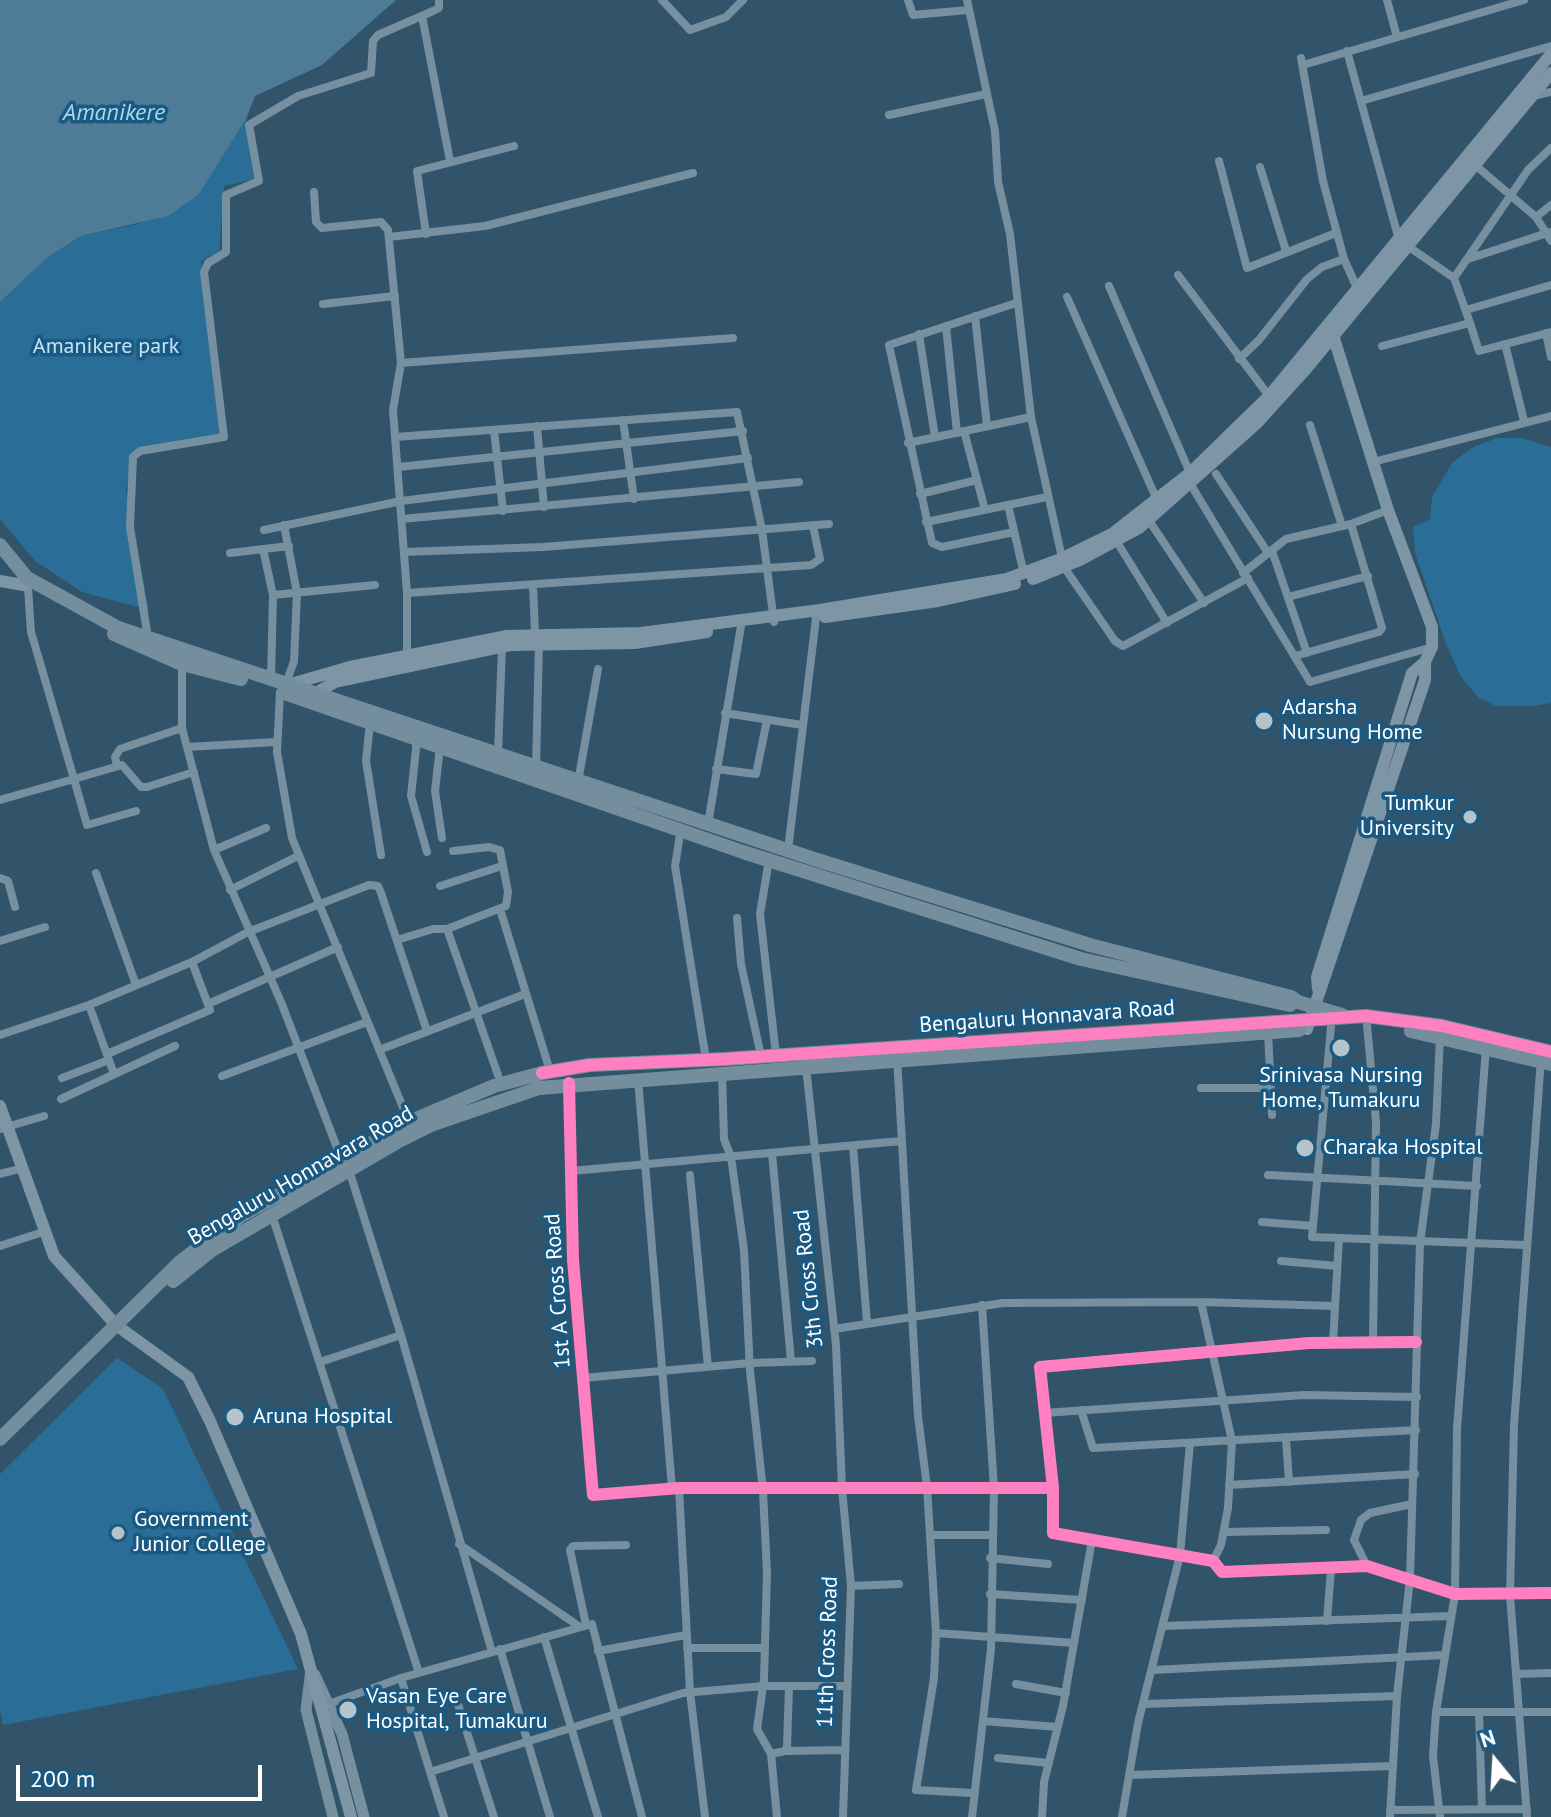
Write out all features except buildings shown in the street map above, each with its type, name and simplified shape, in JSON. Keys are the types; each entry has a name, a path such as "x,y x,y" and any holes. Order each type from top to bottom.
{"main road":[{"path":"310,697 335,682 408,661 537,639 635,643 1024,574 1063,563 1147,516 1157,500 1190,479 1331,331 1551,54"},
{"path":"0,562 28,585 146,650 182,664 279,685 537,639 816,618 975,594 1117,542 1286,394 1358,290 1475,165 1551,73"},
{"path":"1307,1014 1318,989 1327,980 1420,695 1425,662 1432,647 1432,627 1388,510 1331,331"},
{"path":"0,545 28,585"},
{"path":"0,581 28,585 118,628 279,685 370,723 440,747 536,768 578,782 769,860 1081,959 1289,1006 1307,1014"},
{"path":"310,697 682,823 708,824 1090,945 1291,997 1307,1014"},
{"path":"1262,1028 1273,1013 1270,1002"},
{"name":"Bengaluru Honnavara Road","path":"1307,1014 1331,1027 1356,1022 1366,1016 1442,1026 1546,1057"},
{"name":"Bengaluru Honnavara Road","path":"0,1439 199,1259 272,1215 409,1122 494,1086 550,1071 590,1065 776,1055 897,1054 1262,1028 1307,1014 1546,1057"},
{"name":"Bengaluru Honnavara Road","path":"0,1452 181,1261 241,1216 431,1125 539,1088 569,1083 806,1067 897,1054"},
{"path":"0,1106 4,1128 23,1168 54,1256 120,1328 188,1377 270,1556 327,1704 351,1817"}],"street":[{"path":"148,638 130,527 133,457 140,451 224,437 204,272 208,263 226,252 226,195 259,181 249,125 298,96 371,73 373,41 378,35 439,8 439,0"},
{"path":"662,0 686,27 693,30 726,17 743,0"},
{"path":"908,0 913,15 918,16 968,5 995,131 998,182 1011,245 1031,417 1047,497 1063,563 1115,641 1129,644 1204,603 1246,575 1286,539 1346,525 1388,510"},
{"path":"1387,0 1397,37"},
{"path":"1358,290 1344,259 1323,181 1302,62 1524,0"},
{"path":"422,16 450,161"},
{"path":"1361,101 1551,46"},
{"path":"1347,51 1403,243 1454,278 1479,351 1548,333 1551,357"},
{"path":"1532,96 1551,92"},
{"path":"889,115 986,94"},
{"path":"426,234 417,171 514,146"},
{"path":"1454,278 1510,196 1541,156 1551,148"},
{"path":"1541,156 1551,165"},
{"path":"1219,161 1247,268 1336,233"},
{"path":"1467,259 1550,236 1536,217 1475,165"},
{"path":"1260,167 1286,251"},
{"path":"389,237 493,225 693,173"},
{"path":"314,192 318,226 381,222 386,225 389,237 401,363 394,404 407,593 408,661"},
{"path":"1536,217 1551,205"},
{"path":"1239,359 1259,340 1307,279 1322,267 1344,259"},
{"path":"1178,275 1269,396"},
{"path":"1466,310 1551,285"},
{"path":"1109,286 1190,479 1310,682 1432,647"},
{"path":"323,304 395,296"},
{"path":"1067,297 1157,500"},
{"path":"1014,532 936,547 926,522 889,345 1016,303"},
{"path":"975,316 987,426"},
{"path":"1382,346 1470,323"},
{"path":"946,326 960,432 985,510"},
{"path":"919,334 935,437"},
{"path":"401,363 733,338"},
{"path":"1505,344 1524,421"},
{"path":"395,437 732,411 739,416 743,431 762,530 774,619"},
{"path":"1373,462 1551,416"},
{"path":"908,443 1031,417"},
{"path":"623,420 634,499"},
{"path":"1295,656 1379,632 1382,628 1368,576 1310,425"},
{"path":"537,426 544,507"},
{"path":"494,430 503,511"},
{"path":"398,467 743,431"},
{"path":"264,530 401,501 748,458"},
{"path":"1216,474 1270,552 1307,653"},
{"path":"920,494 977,480"},
{"path":"402,519 799,482"},
{"path":"449,496 450,515"},
{"path":"926,522 1047,497"},
{"path":"1008,505 1024,574"},
{"path":"1147,516 1204,603"},
{"path":"404,552 543,547 829,524"},
{"path":"279,685 294,661 297,593 284,525"},
{"path":"407,593 817,563 813,526"},
{"path":"1117,542 1167,623"},
{"path":"230,553 289,546"},
{"path":"263,549 273,595 279,685 276,742 288,821 298,856 409,1122"},
{"path":"1288,597 1368,576"},
{"path":"28,585 31,632 87,825 136,811"},
{"path":"273,595 375,585"},
{"path":"533,585 537,639 536,768"},
{"path":"788,850 816,618"},
{"path":"708,824 741,626"},
{"path":"497,760 502,647"},
{"path":"182,664 182,728 214,850 269,975 345,1164 401,1335 459,1544 527,1740 550,1817"},
{"path":"578,782 598,669"},
{"path":"725,713 802,725"},
{"path":"716,769 756,774 767,720"},
{"path":"370,723 366,761 381,855"},
{"path":"117,765 115,757 120,749 182,728"},
{"path":"417,739 411,796 427,852"},
{"path":"187,747 276,742"},
{"path":"440,747 435,791 442,838"},
{"path":"0,800 117,765 125,766 141,787 194,772"},
{"path":"682,823 675,866 706,1060"},
{"path":"214,850 266,828"},
{"path":"447,929 449,925 500,909 509,901 500,850 489,847 453,851"},
{"path":"230,890 298,856"},
{"path":"769,860 760,914 776,1055"},
{"path":"440,886 502,866"},
{"path":"96,873 136,985"},
{"path":"0,878 6,878 15,907"},
{"path":"0,1035 89,1005 192,962 248,932 369,885 378,886 427,1031"},
{"path":"500,909 550,1071"},
{"path":"737,918 741,964 761,1056"},
{"path":"0,941 45,927"},
{"path":"397,940 433,929 447,929"},
{"path":"447,929 498,1075"},
{"path":"208,1004 338,947"},
{"path":"62,1078 210,1010 192,962"},
{"path":"379,1050 525,994"},
{"path":"89,1005 114,1074"},
{"path":"222,1076 367,1022"},
{"path":"1356,1022 1376,1105 1373,1342"},
{"path":"1331,1027 1312,1237 1525,1245"},
{"path":"1262,1028 1272,1115"},
{"path":"1440,1037 1436,1124 1420,1243 1410,1579 1391,1766 1390,1813 1482,1809 1527,1813 1510,1595 1514,1425 1525,1245 1546,1057"},
{"path":"61,1099 175,1046"},
{"path":"1440,1813 1433,1756 1436,1712 1455,1594 1457,1429 1486,1047"},
{"path":"897,1054 912,1315 936,1633 934,1678 916,1790 973,1793"},
{"name":"3th Cross Road","path":"806,1067 812,1150 834,1329 842,1488"},
{"path":"722,1073 724,1139 731,1157 744,1250 767,1573 764,1686 757,1729 771,1754 777,1817"},
{"path":"638,1078 676,1488 690,1692 705,1817"},
{"name":"1st A Cross Road","path":"569,1083 573,1260 593,1495 676,1488"},
{"path":"1201,1088 1269,1088"},
{"path":"4,1128 44,1116"},
{"path":"571,1171 901,1141"},
{"path":"853,1146 867,1323"},
{"path":"772,1153 791,1361"},
{"path":"0,1174 23,1168"},
{"path":"690,1175 708,1367"},
{"path":"1268,1175 1477,1186"},
{"path":"272,1215 419,1673"},
{"path":"1262,1222 1313,1226"},
{"path":"0,1246 46,1231"},
{"path":"1333,1343 1339,1238"},
{"path":"1281,1261 1337,1266"},
{"path":"834,1329 982,1305 1201,1302 1335,1306"},
{"path":"1201,1302 1232,1441 1224,1532 1213,1561"},
{"path":"972,1817 990,1636 994,1488 982,1305"},
{"path":"320,1362 401,1335"},
{"path":"1416,1342 1333,1343 1047,1364 1040,1367 1053,1488 1053,1533 1213,1561 1222,1572 1331,1570 1367,1566 1455,1594 1551,1593"},
{"path":"583,1378 750,1363 812,1361"},
{"path":"1044,1413 1304,1395 1417,1397"},
{"path":"1081,1410 1093,1448 1416,1430"},
{"path":"1286,1438 1289,1482"},
{"path":"1122,1817 1143,1704 1180,1555 1190,1443"},
{"path":"1229,1485 1415,1474"},
{"path":"676,1488 1053,1488"},
{"name":"11th Cross Road","path":"842,1488 851,1586 843,1817"},
{"path":"1367,1566 1354,1540 1361,1520 1370,1513 1412,1504"},
{"path":"1224,1532 1326,1530"},
{"path":"930,1535 991,1535"},
{"path":"1042,1817 1049,1763 1066,1693 1092,1540"},
{"path":"459,1544 583,1626"},
{"path":"583,1626 570,1550 573,1546 626,1545"},
{"path":"990,1558 1048,1564"},
{"path":"1327,1621 1331,1570"},
{"path":"851,1586 899,1584"},
{"path":"990,1594 1082,1600"},
{"path":"1163,1626 1451,1616"},
{"path":"364,1817 327,1704 401,1678 592,1624 613,1715 642,1817"},
{"path":"936,1633 1074,1643"},
{"path":"598,1651 686,1635"},
{"path":"544,1637 598,1817"},
{"path":"687,1648 765,1648"},
{"path":"1152,1670 1445,1655"},
{"path":"311,1669 306,1710 333,1817"},
{"path":"1516,1674 1551,1673"},
{"path":"401,1678 444,1817"},
{"path":"1016,1684 1066,1693"},
{"path":"430,1772 690,1692 764,1686 846,1686"},
{"path":"785,1751 789,1686"},
{"path":"1143,1704 1397,1696"},
{"path":"456,1698 494,1817"},
{"path":"1436,1712 1551,1712"},
{"path":"1479,1712 1482,1809"},
{"path":"983,1721 1058,1727"},
{"path":"771,1754 844,1750"},
{"path":"998,1758 1049,1763"},
{"path":"1130,1775 1391,1766"}],"green space":[{"name":"Amanikere park","path":"246,119 254,179 224,186 219,252 201,261 227,440 134,452 126,490 149,610 82,592 35,561 0,519 0,302 48,257 81,236 138,224 199,194"},
{"path":"1497,438 1522,438 1551,447 1551,703 1496,706 1479,698 1461,677 1445,641 1415,553 1413,527 1430,519 1432,497 1452,463 1471,448"},
{"name":"Government Junior College","path":"117,1358 163,1389 298,1669 3,1725 0,1710 0,1474"}],"water":[{"name":"Amanikere","path":"0,0 396,0 322,65 255,96 246,119 199,194 168,216 81,236 48,257 0,302"}],"cycle path":[{"path":"542,1073 590,1065 725,1059 1366,1016 1442,1026 1551,1052"},
{"path":"569,1083 573,1260 593,1495 679,1488 1053,1488"},
{"path":"1416,1342 1309,1343 1040,1367 1053,1488 1053,1533 1213,1561 1222,1572 1367,1566 1455,1594 1551,1593"}],"place":[{"name":"Adarsha Nursung Home","path":"1264,721"},
{"name":"Tumkur University","path":"1470,817"},
{"name":"Srinivasa Nursing Home, Tumakuru","path":"1341,1048"},
{"name":"Charaka Hospital","path":"1305,1148"},
{"name":"Aruna Hospital","path":"235,1417"},
{"name":"Government Junior College","path":"118,1533"},
{"name":"Vasan Eye Care Hospital, Tumakuru","path":"348,1710"}]}
